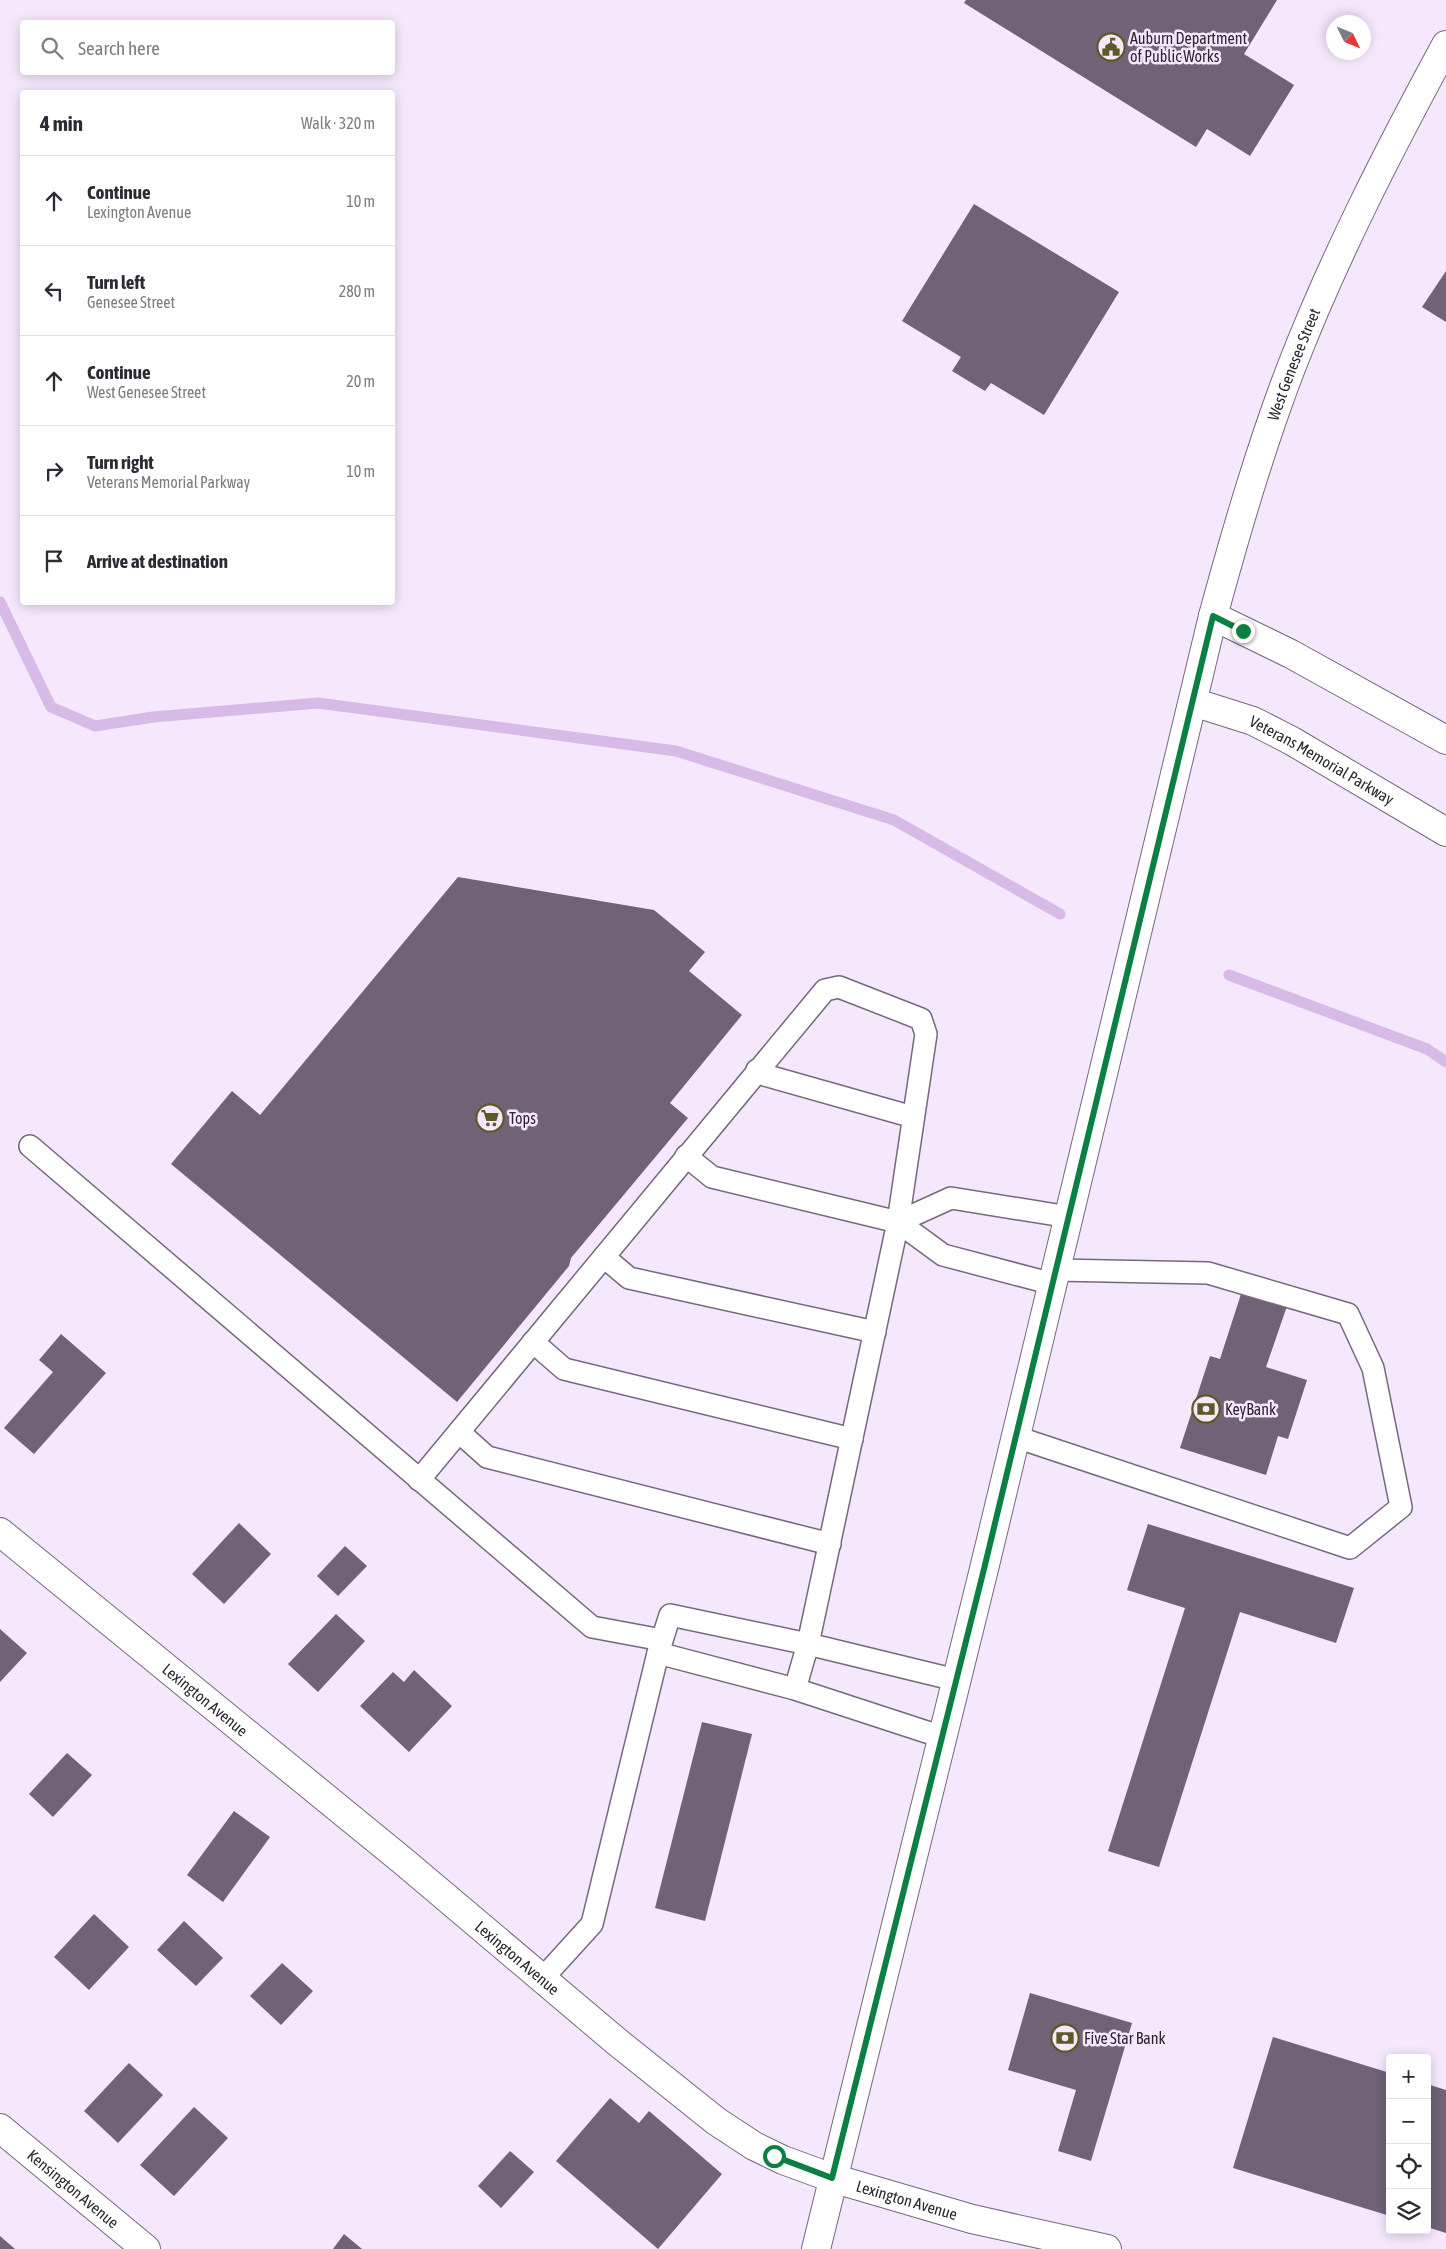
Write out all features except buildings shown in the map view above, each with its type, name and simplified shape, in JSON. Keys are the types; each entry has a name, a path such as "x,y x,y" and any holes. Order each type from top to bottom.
{"main road":[{"name":"West Genesee Street","path":"816,2249 1016,1437 1213,616 1250,482 1291,368 1336,262 1406,119 1446,45"},
{"path":"1213,616 1291,654 1446,740"},
{"name":"Veterans Memorial Parkway","path":"1193,702 1253,721 1292,741 1446,832"},
{"name":"Lexington Avenue","path":"0,1532 396,1855 542,1979 716,2121 754,2146 783,2160 832,2178 972,2219 1107,2249"},
{"name":"Kensington Avenue","path":"0,2128 146,2249"}],"lane":[{"path":"419,1480 757,1070 826,990 839,986 921,1018 926,1034 898,1222 808,1644 795,1690"},
{"path":"757,1070 761,1074 914,1117"},
{"path":"30,1146 592,1627 660,1646 942,1737"},
{"path":"686,1156 712,1176 898,1222 943,1255 1054,1277 1208,1273 1348,1314 1373,1368 1401,1507 1350,1548 1016,1437"},
{"path":"898,1222 951,1198 1068,1217"},
{"path":"604,1257 628,1278 875,1332"},
{"path":"533,1342 564,1369 852,1439"},
{"path":"459,1432 487,1457 830,1544"},
{"path":"542,1979 592,1924 660,1646 670,1615 808,1644 956,1680"}],"waterway":[{"path":"0,602 51,707 95,726 153,717 318,703 676,751 894,820 1060,914"},
{"path":"1229,975 1427,1049 1446,1062"}],"place":[{"name":"Auburn Department of Public Works","path":"1111,47"},
{"name":"Tops","path":"490,1118"},
{"name":"KeyBank","path":"1206,1409"},
{"name":"Five Star Bank","path":"1065,2038"}],"route":[{"path":"774,2156 832,2178 984,1569 1213,616 1243,631"}]}
